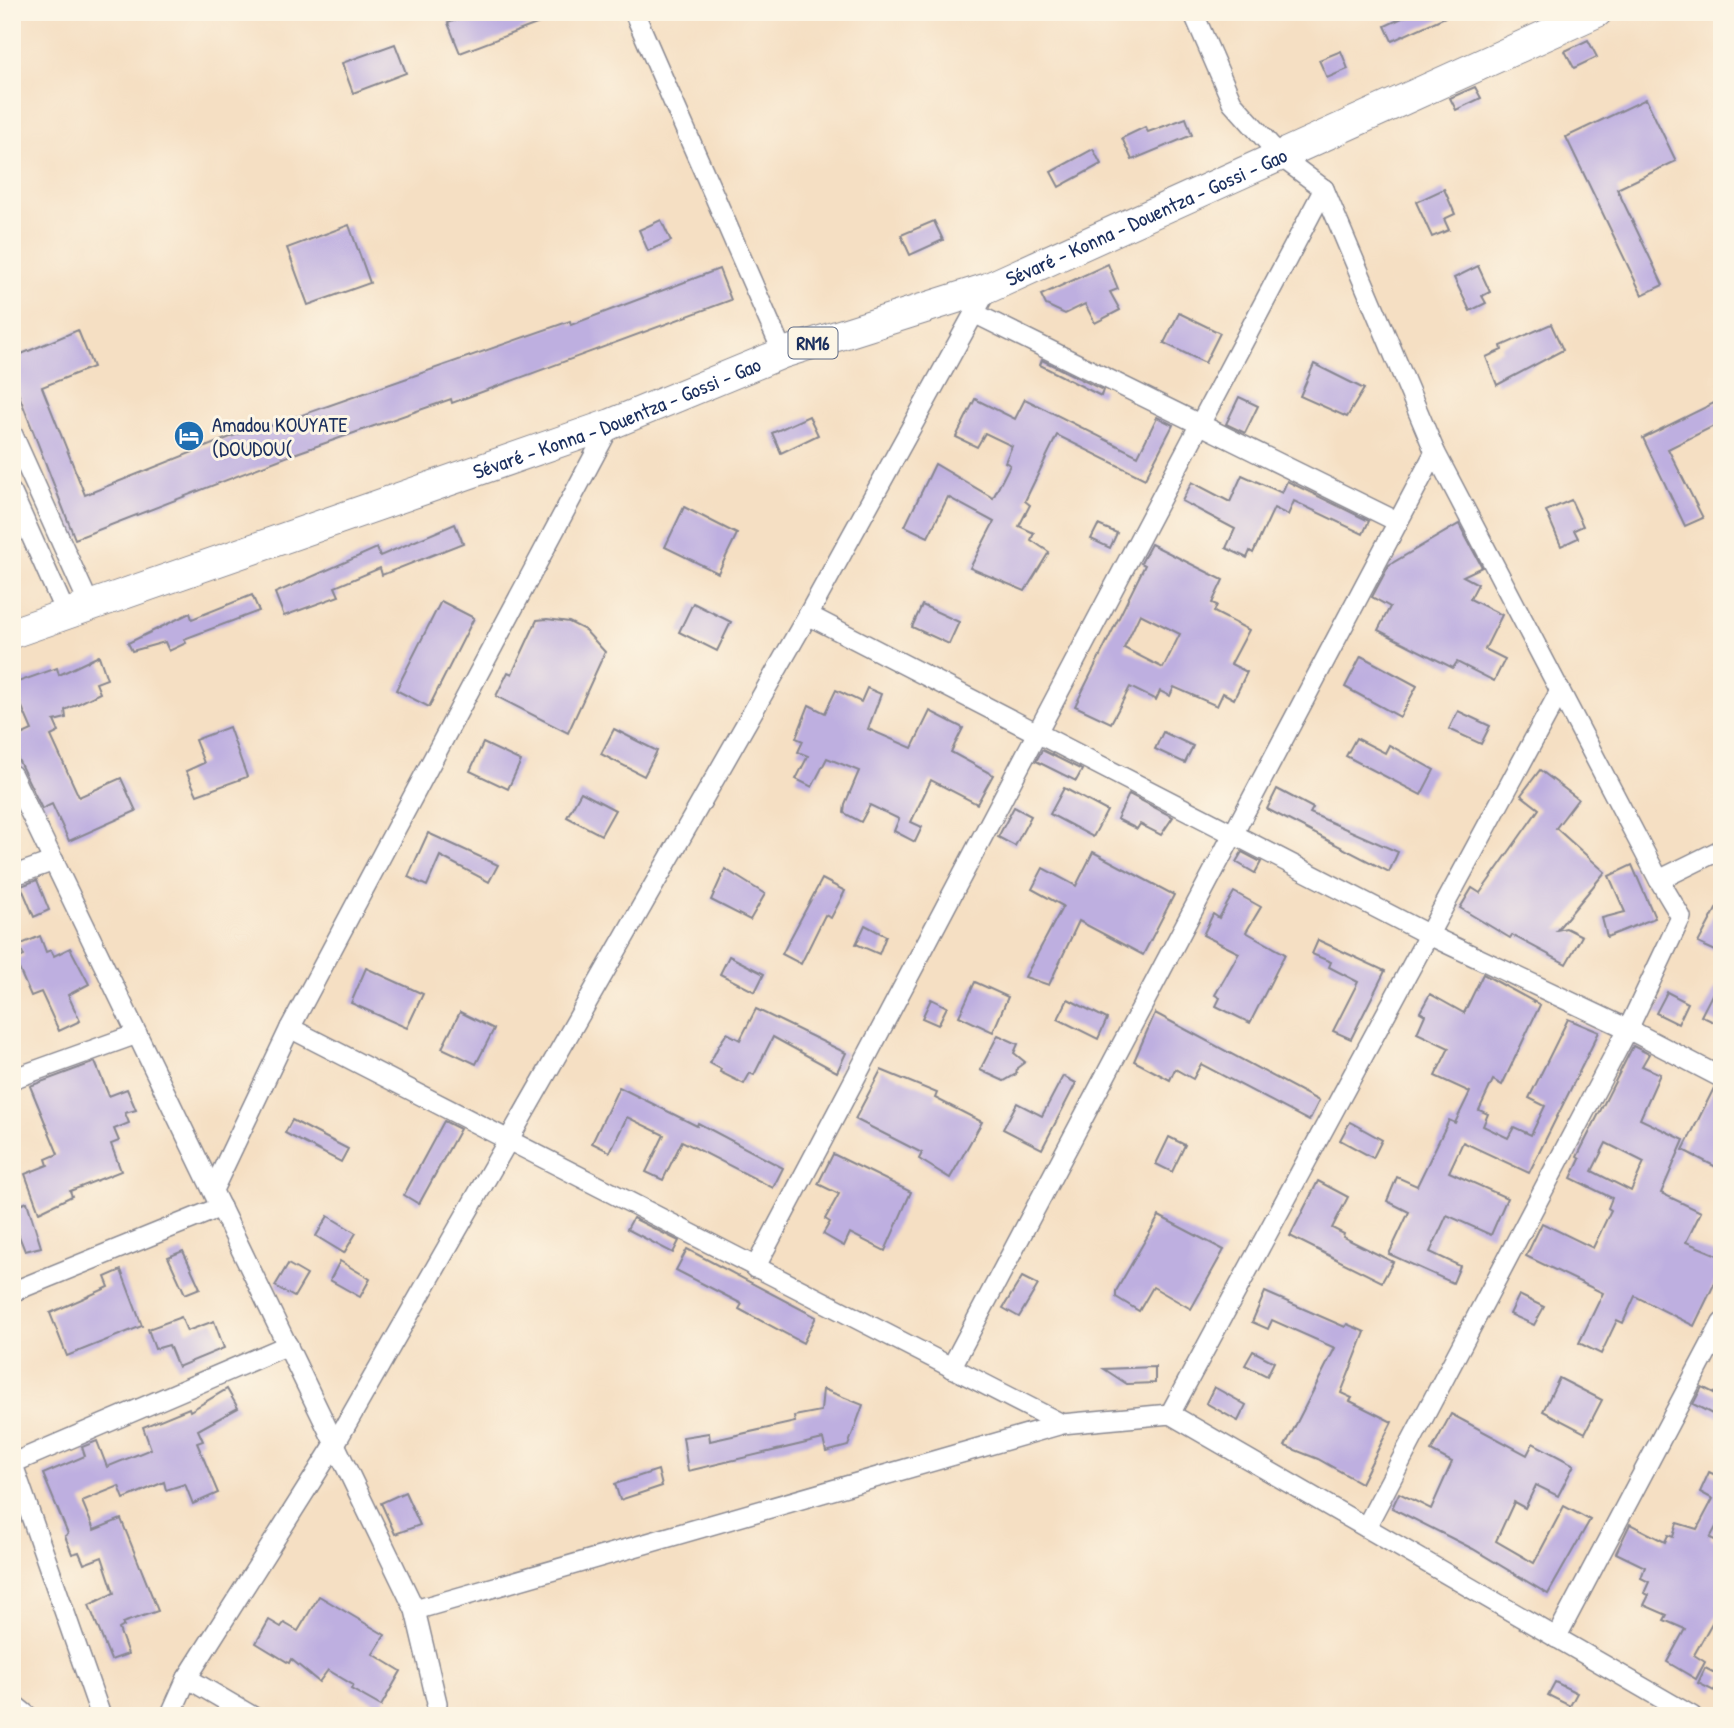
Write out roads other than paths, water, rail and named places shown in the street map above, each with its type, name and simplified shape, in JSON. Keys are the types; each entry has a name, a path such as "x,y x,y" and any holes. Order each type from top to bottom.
{"main road":[{"name":"Sévaré - Konna - Douentza - Gossi - Gao","path":"12,633 611,424 783,353 981,300 1281,157 1597,12"}],"street":[{"path":"634,12 783,353"},
{"path":"1192,12 1232,102 1281,157 1324,189 1435,452 1659,880 1681,917 1628,1029 1366,1527"},
{"path":"755,1268 1324,189"},
{"path":"170,1716 187,1678 335,1444 808,615 981,300 1201,425 1398,522"},
{"path":"12,1292 217,1198 290,1028 611,424"},
{"path":"12,433 78,610"},
{"path":"951,1368 1435,452"},
{"path":"12,493 78,610"},
{"path":"808,615 1429,934 1628,1029 1722,1078"},
{"path":"1170,1413 1560,691"},
{"path":"12,775 415,1610 437,1703 435,1716"},
{"path":"1659,880 1722,849"},
{"path":"12,876 54,861"},
{"path":"290,1028 507,1142 1062,1424"},
{"path":"12,1079 137,1034"},
{"path":"1556,1638 1722,1323"},
{"path":"101,1716 12,1463 288,1345"},
{"path":"415,1610 1062,1424 1170,1413 1692,1716"},
{"path":"187,1678 251,1716"},
{"path":"12,1703 28,1716"}],"place":[{"name":"Amadou KOUYATE (DOUDOU(","path":"189,436"}]}
